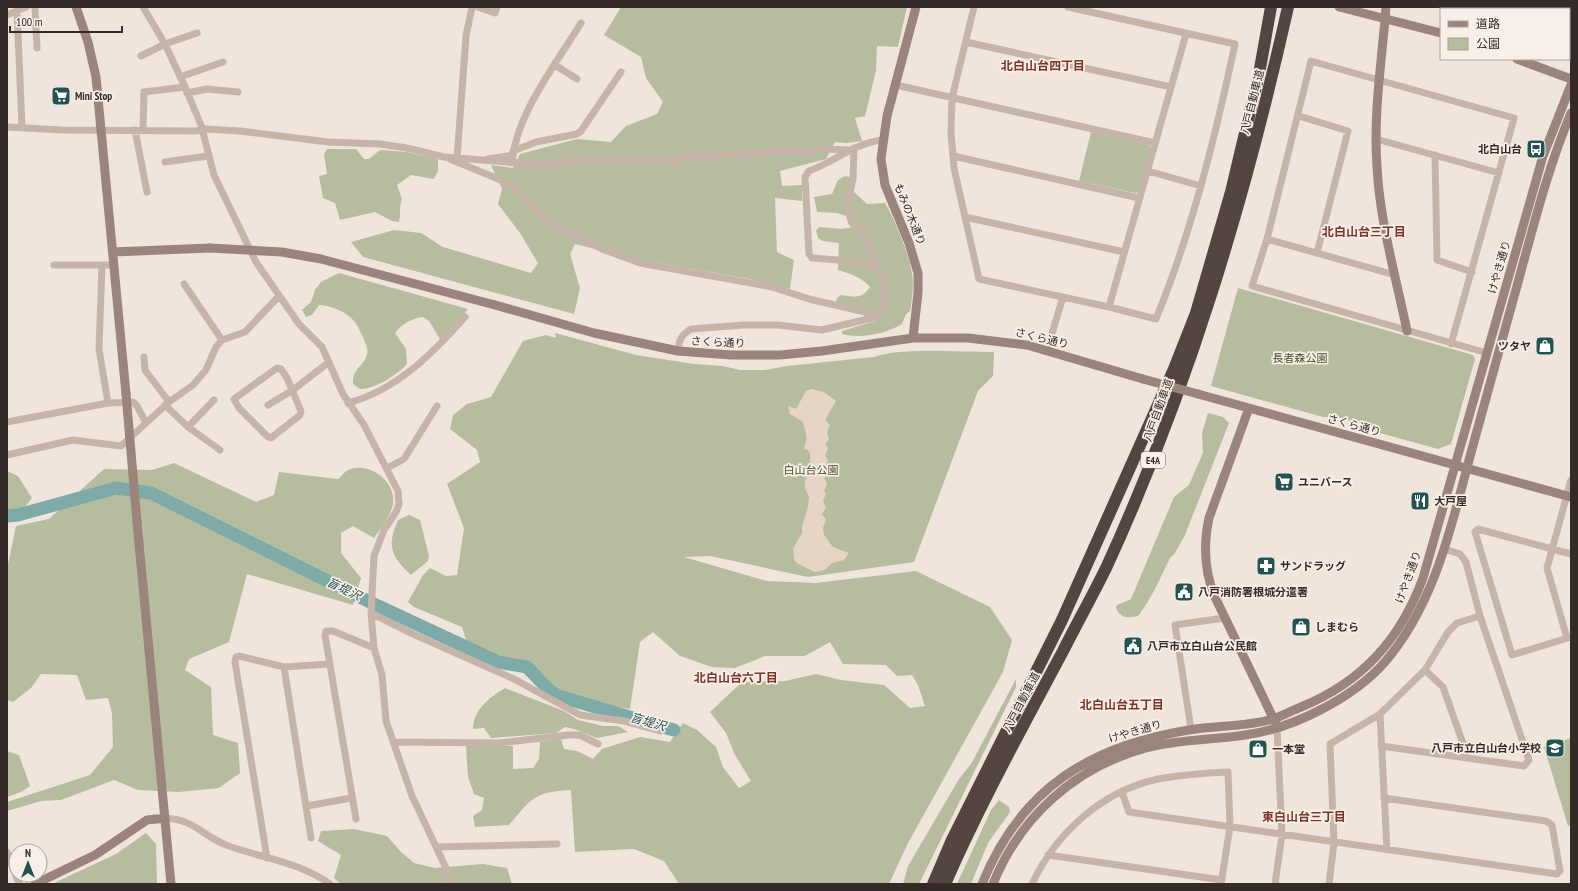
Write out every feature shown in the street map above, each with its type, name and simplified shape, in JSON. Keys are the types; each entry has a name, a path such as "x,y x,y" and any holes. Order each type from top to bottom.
{"highway":[{"name":"八戸自動車道","path":"933,884 951,842 1062,620 1174,370 1196,313 1231,192 1259,74 1271,7"},
{"name":"八戸自動車道","path":"945,884 999,772 1105,570 1157,451 1206,316 1236,216 1269,89 1288,7"}],"street":[{"path":"7,15 26,7"},
{"path":"35,7 37,48"},
{"path":"76,7 88,42 96,77 171,884"},
{"path":"143,7 164,44 186,90 202,130 214,175 256,262 299,324 322,347 348,403 364,425 398,491 399,504 396,512 384,530 374,556 371,613 374,648 382,675 386,721 419,814 437,847 446,868 449,884"},
{"path":"457,158 466,36 472,7"},
{"path":"478,7 495,13 497,7"},
{"name":"もみの木通り","path":"913,338 918,292 918,273 909,242 885,185 881,159 882,140 916,7"},
{"path":"974,7 952,98 953,156 978,278 1156,319 1176,272 1201,186 1222,107 1234,44 1186,34 1087,9 1068,7"},
{"path":"1339,7 1385,17 1440,33"},
{"path":"1386,7 1376,139 1379,200 1407,331"},
{"path":"17,11 22,127"},
{"path":"512,163 513,153 532,103 581,22"},
{"path":"141,56 164,44 197,33"},
{"path":"1109,307 1186,34"},
{"path":"966,42 1171,87"},
{"path":"1520,60 1571,79"},
{"path":"1451,344 1514,118 1380,79 1311,61 1299,116 1267,239 1252,286 1451,344 1487,354"},
{"path":"180,77 223,62"},
{"path":"555,65 577,79"},
{"path":"487,159 513,153 536,142 577,134 581,131 621,72"},
{"path":"896,85 1155,143"},
{"name":"けやき通り","path":"982,884 994,858 1023,814 1042,794 1061,778 1089,760 1120,746 1151,737 1191,730 1251,724 1274,719 1311,703 1349,682 1367,667 1394,636 1416,597 1423,578 1454,464 1543,156 1571,85"},
{"path":"147,192 139,130 144,92 207,88 238,92"},
{"name":"けやき通り","path":"993,884 1010,848 1027,824 1047,803 1087,772 1114,759 1146,748 1178,741 1249,735 1277,728 1331,704 1353,691 1381,666 1399,644 1419,612 1444,549 1543,192 1571,113"},
{"path":"1299,116 1348,131 1317,253"},
{"path":"7,126 101,130 240,131 320,141 380,144 407,148 444,157 503,181 525,197 544,219 602,250 640,263 772,287 809,299 865,312 876,317"},
{"path":"1376,139 1499,172"},
{"path":"877,263 812,258 809,254 805,177 808,171 821,166 852,149 870,141 882,140"},
{"path":"444,157 556,165 580,160 666,161 689,156 715,156 724,154 747,155 777,151 808,152 826,149 852,149"},
{"path":"678,351 680,338 684,333 691,329 715,326 777,325 822,330 876,317 883,309 885,294 883,280 877,263 865,237 860,229 852,223 848,212 848,201 853,179 852,149"},
{"path":"1435,155 1437,260 1472,272"},
{"path":"165,162 208,156"},
{"path":"953,156 1139,198"},
{"path":"1148,171 1201,186"},
{"path":"965,217 1124,252"},
{"path":"1267,239 1395,274"},
{"name":"さくら通り","path":"113,252 210,248 275,252 321,259 496,305 594,333 678,351 731,355 780,355 822,352 913,338 968,338 1001,341 1048,350 1143,379 1569,496"},
{"path":"54,266 114,265"},
{"path":"102,266 99,349 108,403"},
{"path":"184,284 222,340"},
{"path":"7,455 52,443 73,440 121,446 167,404 193,385 206,370 216,347 222,340 245,332 279,296"},
{"path":"1048,350 1063,297"},
{"path":"348,403 362,399 406,374 439,346 465,317"},
{"path":"144,357 145,370 167,404 188,427 220,450"},
{"path":"268,405 292,390 329,362"},
{"path":"277,368 281,369 292,390 301,411 300,415 271,438 267,436 239,408 234,399 277,368"},
{"path":"188,427 214,400"},
{"path":"7,422 108,403 133,402 137,406 146,424"},
{"path":"387,468 400,463 404,459 437,406"},
{"path":"1249,408 1209,518 1206,534 1205,563 1208,582 1277,728 1282,835 1275,884"},
{"path":"1571,480 1569,496 1551,548 1547,568 1569,638 1512,654 1475,532 1478,529 1551,548 1571,554"},
{"path":"1381,746 1524,766 1529,760 1480,616 1466,562 1460,554 1444,549"},
{"path":"371,613 413,634 514,679 580,715 624,721 661,731"},
{"path":"1329,884 1334,842 1330,744 1380,714 1425,670 1448,632 1457,623 1480,616"},
{"path":"1191,730 1175,626 1224,618"},
{"path":"356,819 329,664 325,635 326,631 332,631 374,648"},
{"path":"267,858 235,662 238,656 284,667 329,664"},
{"path":"284,667 311,838"},
{"path":"1425,670 1443,687 1466,752 1465,758"},
{"path":"1380,714 1387,850"},
{"path":"394,742 499,743 580,735 598,744"},
{"path":"1032,884 1048,855 1062,837 1076,822 1107,800 1139,784 1158,779 1228,772 1230,827 1222,882 1048,855"},
{"path":"1122,792 1129,812 1557,874 1560,871 1552,825 1546,821 1384,798"},
{"path":"307,806 352,798"},
{"path":"35,884 95,855 147,820 165,818 183,820 218,842 292,865 330,884"},
{"path":"437,847 557,844"},
{"path":"7,852 19,884"}],"green space":[{"path":"621,7 907,7 898,47 877,46 876,71 865,116 855,118 862,141 847,143 835,142 826,159 780,171 782,186 802,185 802,201 775,198 777,252 794,260 790,289 749,279 636,259 575,244 570,254 580,288 574,314 363,257 351,242 394,230 421,233 443,247 531,273 538,263 520,233 498,204 502,189 491,165 513,168 520,154 577,139 611,142 626,126 657,114 663,102 646,78 641,57 604,35"},
{"path":"1091,132 1149,145 1151,148 1138,192 1135,193 1079,181"},
{"path":"327,149 356,149 364,159 369,159 380,150 407,152 438,159 438,171 434,179 411,175 397,185 402,199 399,222 392,221 375,212 340,220 335,203 323,198 319,176 327,174 324,154"},
{"path":"845,176 850,177 850,188 867,204 885,203 901,237 908,256 913,278 910,311 906,314 902,324 896,328 873,335 857,336 842,334 842,331 875,321 880,317 836,303 837,298 841,295 858,296 864,294 870,287 860,278 838,270 839,243 823,241 818,238 816,231 819,227 842,229 853,227 852,218 837,213 817,212 814,197 832,194 838,180"},
{"path":"339,273 468,309 448,333 440,339 429,321 423,317 411,320 404,324 395,333 406,349 407,364 398,373 385,381 372,387 360,389 353,384 353,379 356,371 365,359 368,350 358,327 351,318 343,312 328,306 319,305 312,315 306,317 302,310 311,302 315,290 321,282"},
{"name":"長者森公園","path":"1238,288 1473,355 1475,359 1451,444 1438,449 1380,433 1364,425 1340,418 1323,417 1211,386"},
{"name":"白山台公園","path":"555,333 636,355 694,364 723,366 740,370 765,370 787,366 874,357 900,352 994,352 993,376 978,391 914,562 808,577 710,556 684,557 767,581 816,583 916,571 990,607 1012,640 1003,672 907,845 889,884 679,884 664,861 634,849 575,852 571,790 549,793 535,798 523,808 509,825 475,827 473,816 482,810 484,798 474,794 468,777 466,746 513,746 513,769 533,768 539,759 540,742 561,739 564,749 577,751 593,759 602,749 640,737 670,742 683,723 697,730 716,747 723,767 739,788 751,781 735,755 726,733 710,712 742,682 785,681 816,674 841,680 884,685 910,708 925,706 918,685 912,675 897,676 886,665 843,664 830,642 805,656 765,656 735,668 712,667 680,656 653,632 640,642 630,709 596,703 558,691 533,667 517,659 495,655 467,643 462,627 414,607 408,602 423,575 430,568 446,576 457,575 464,528 447,484 480,462 477,450 450,429 453,415 467,404 491,397 523,341 546,335 556,338"},
{"path":"1208,413 1223,417 1229,423 1185,535 1175,553 1170,558 1152,595 1138,616 1125,617 1118,612 1116,608 1117,605 1131,599 1174,497 1189,485 1203,453 1202,433"},
{"path":"174,463 256,502 274,495 279,472 338,479 348,470 365,468 374,471 381,476 392,491 392,508 389,516 374,538 353,526 341,533 341,553 361,578 353,605 247,574 229,642 189,659 185,670 211,687 213,735 238,743 240,773 219,788 179,792 138,790 114,780 61,800 41,801 7,811 7,802 90,775 113,747 112,713 108,698 86,700 77,675 41,674 31,688 13,702 7,700 7,569 16,526 49,519 104,469 152,470"},
{"path":"7,471 18,476 32,498 24,508 7,510"},
{"path":"409,515 420,520 429,556 428,561 411,575 399,562 392,550 392,536 398,520"},
{"path":"1016,679 1016,687 919,884 903,884 908,866 959,779 971,764"},
{"path":"505,688 564,711 578,720 603,726 618,726 628,732 597,738 565,727 556,733 491,738 484,728 473,729 479,710 488,700"},
{"path":"1571,738 1571,825 1568,826 1544,747"},
{"path":"7,751 19,755 30,786 21,792 7,797"},
{"path":"999,800 1009,807 1010,812 988,843 971,884 957,884 991,810"},
{"path":"354,829 387,836 401,852 414,863 435,868 483,864 507,868 512,884 341,884 334,878 341,855 318,841 321,831"},
{"path":"146,833 156,844 157,884 52,884 116,854"}],"shaded area":[{"path":"811,389 824,392 836,401 825,420 830,425 827,432 829,439 825,444 828,449 825,455 828,461 825,466 828,473 824,478 827,484 824,491 826,494 823,501 826,508 822,514 826,520 823,528 824,535 833,547 849,553 844,560 832,563 825,570 815,572 798,564 794,560 793,548 802,533 802,526 808,507 809,497 805,488 805,481 810,469 810,453 808,450 804,449 807,438 803,422 790,414 788,406 796,409 806,391"}],"waterway":[{"name":"盲堤沢","path":"7,516 18,515 116,488 151,493 378,606 498,662 527,667 548,689 558,696 674,730"}],"place":[{"name":"Mini Stop","path":"61,96"},
{"name":"北白山台","path":"1536,149"},
{"name":"ツタヤ","path":"1545,346"},
{"name":"ユニバース","path":"1284,482"},
{"name":"大戸屋","path":"1420,501"},
{"name":"サンドラッグ","path":"1266,566"},
{"name":"八戸消防署根城分遣署","path":"1184,592"},
{"name":"しまむら","path":"1301,627"},
{"name":"八戸市立白山台公民館","path":"1133,646"},
{"name":"八戸市立白山台小学校","path":"1555,748"},
{"name":"一本堂","path":"1258,749"}],"district":[{"name":"北白山台四丁目","path":"1043,66"},
{"name":"北白山台三丁目","path":"1364,232"},
{"name":"北白山台六丁目","path":"736,678"},
{"name":"北白山台五丁目","path":"1122,705"},
{"name":"東白山台三丁目","path":"1304,817"}]}
